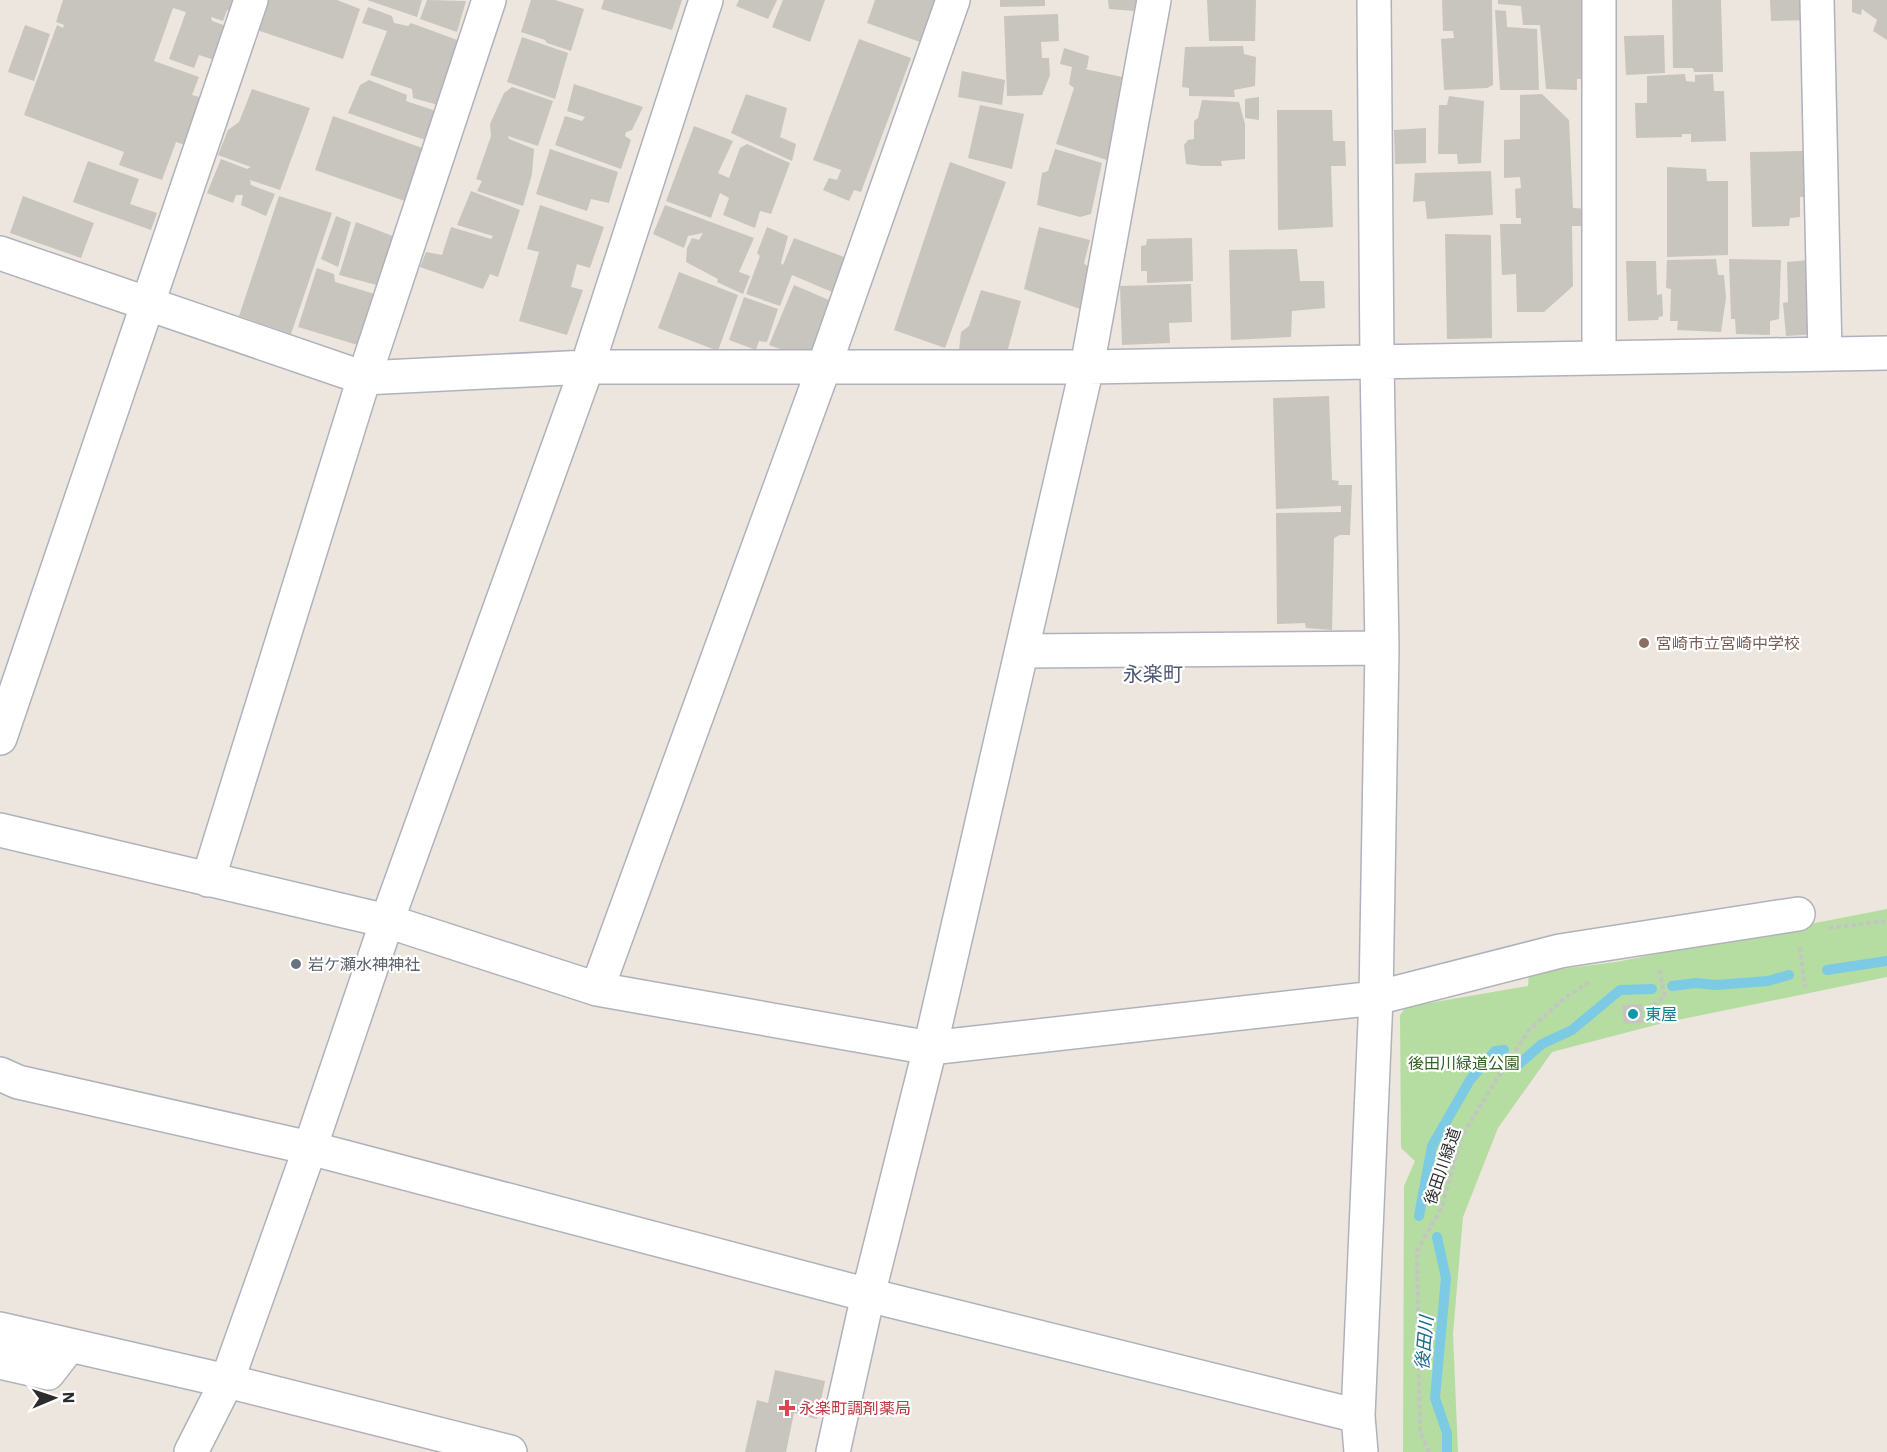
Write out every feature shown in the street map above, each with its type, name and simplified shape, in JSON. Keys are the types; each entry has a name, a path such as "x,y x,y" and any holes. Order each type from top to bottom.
{"street":[{"path":"0,738 251,0"},
{"path":"208,880 363,378 489,0"},
{"path":"191,1452 227,1381 310,1148 387,921 587,367 706,0"},
{"path":"597,989 824,367 953,0"},
{"path":"833,1452 868,1295 930,1048 1087,367 1154,0"},
{"path":"1361,1452 1358,1416 1376,998 1382,648 1374,0"},
{"path":"1599,0 1599,357"},
{"path":"1817,0 1825,354"},
{"path":"0,253 363,378 587,367 1087,367 1887,353"},
{"path":"1022,651 1382,648"},
{"path":"0,830 387,921 597,989 930,1048 1376,998 1560,951 1798,914"},
{"path":"0,1074 18,1082 310,1148 868,1295 1358,1416"},
{"path":"0,1329 227,1381 510,1452"},
{"path":"0,1362 48,1373 69,1346"}],"path":[{"path":"1828,928 1887,921"},
{"path":"1653,1005 1665,997 1658,962"},
{"name":"後田川緑道","path":"1429,1452 1420,1431 1417,1251 1442,1206 1461,1138 1496,1080 1529,1030 1566,997 1595,978"}],"green space":[{"name":"後田川緑道公園","path":"1887,909 1887,977 1663,1023 1552,1052 1498,1128 1463,1217 1453,1334 1458,1452 1403,1452 1404,1186 1415,1161 1401,1148 1400,1015 1406,1007 1528,986 1529,973 1616,962"}],"building":[{"path":"63,0 241,0 236,14 227,10 223,21 211,17 212,21 229,27 217,61 199,55 194,68 169,59 186,12 173,8 154,61 199,77 192,95 203,98 185,145 176,142 162,180 119,165 124,152 24,115 57,25 63,28 64,25 56,22"},
{"path":"261,0 337,0 360,9 343,59 251,28"},
{"path":"367,0 422,0 417,17"},
{"path":"427,0 466,1 457,32 420,19"},
{"path":"531,0 555,0 584,9 571,51 521,32"},
{"path":"604,0 682,0 672,30 601,9"},
{"path":"739,0 777,0 768,19 736,6"},
{"path":"783,0 825,0 810,42 772,27"},
{"path":"875,0 935,0 920,42 867,23"},
{"path":"1000,0 1045,0 1045,6 1000,7"},
{"path":"1108,0 1149,0 1147,10 1134,11 1109,9"},
{"path":"1207,0 1256,0 1255,41 1209,41"},
{"path":"1442,0 1492,0 1493,85 1487,88 1444,90 1441,39 1454,38 1453,31 1443,31"},
{"path":"1498,0 1596,0 1597,78 1577,79 1577,90 1546,89 1540,25 1523,25 1521,6 1498,4"},
{"path":"1672,0 1721,0 1723,72 1694,72 1693,68 1673,68"},
{"path":"1770,0 1815,0 1816,20 1771,21"},
{"path":"1852,0 1887,0 1887,40 1873,31 1877,20 1862,9 1861,15 1852,12"},
{"path":"368,7 392,16 394,23 408,26 411,23 460,41 438,105 413,98 412,89 370,75 387,31 362,23"},
{"path":"1495,10 1506,11 1507,27 1537,29 1539,90 1500,90"},
{"path":"1058,14 1059,41 1041,42 1042,58 1049,58 1050,75 1042,95 1007,96 1004,16"},
{"path":"25,25 50,34 34,81 8,72"},
{"path":"1664,35 1665,73 1626,75 1624,36"},
{"path":"522,37 568,53 555,99 507,82"},
{"path":"859,39 911,58 861,192 854,190 849,201 823,190 829,178 837,180 841,170 813,160"},
{"path":"1243,46 1244,54 1256,57 1255,86 1234,90 1235,97 1189,96 1189,88 1182,87 1185,47"},
{"path":"1064,48 1089,56 1085,69 1127,78 1107,160 1056,144 1074,88 1069,84 1072,67 1060,64"},
{"path":"962,71 1005,80 1002,105 958,97"},
{"path":"1685,74 1686,81 1695,82 1695,75 1713,74 1714,91 1724,91 1726,141 1691,142 1691,134 1682,134 1682,137 1636,138 1635,103 1647,103 1647,76"},
{"path":"369,80 407,95 406,101 436,111 428,141 348,113 360,85"},
{"path":"574,84 643,107 632,130 626,132 625,136 631,140 621,169 555,145 565,116 582,121 585,117 567,111"},
{"path":"512,87 553,101 538,146 508,136 509,139 534,149 532,174 523,206 477,191 482,181 476,179 491,136 490,124 504,93"},
{"path":"252,89 310,108 280,190 250,180 251,185 275,194 266,216 241,205 243,195 236,195 233,203 207,193 221,159 247,169 251,167 218,155 228,130 239,122"},
{"path":"746,94 787,108 780,137 796,144 792,161 731,133"},
{"path":"1542,94 1569,120 1573,208 1590,209 1590,226 1572,226 1573,286 1544,312 1517,312 1516,274 1502,275 1500,224 1521,224 1521,218 1516,218 1515,189 1521,188 1520,177 1504,178 1504,140 1520,139 1520,95"},
{"path":"1449,96 1484,101 1481,163 1458,164 1457,154 1438,154 1439,105 1447,105"},
{"path":"1259,97 1259,120 1245,118 1245,99"},
{"path":"1202,100 1239,102 1245,124 1245,159 1221,161 1222,166 1186,164 1184,145 1188,140 1194,139 1194,121 1198,118"},
{"path":"980,105 1024,114 1012,169 968,158"},
{"path":"1277,110 1332,110 1333,141 1345,141 1346,166 1331,166 1333,227 1278,230"},
{"path":"333,116 425,149 408,202 315,170"},
{"path":"694,126 733,141 718,173 729,178 740,148 747,144 790,163 771,214 760,211 755,228 723,215 729,198 720,193 711,218 666,201"},
{"path":"1426,128 1426,163 1395,164 1394,130"},
{"path":"550,149 618,172 609,203 591,199 587,211 536,194"},
{"path":"1055,149 1102,163 1091,214 1080,217 1037,205 1042,173 1048,171"},
{"path":"1803,151 1805,197 1800,197 1800,217 1790,218 1789,226 1752,227 1750,152"},
{"path":"88,161 139,179 130,204 157,213 151,230 73,202"},
{"path":"950,162 1006,182 945,348 894,330"},
{"path":"1667,167 1706,169 1707,181 1728,181 1728,255 1667,257"},
{"path":"1491,171 1493,215 1427,219 1425,201 1413,202 1415,173"},
{"path":"471,191 520,210 498,277 490,274 483,289 420,267 426,252 442,255 451,227 491,239 493,236 457,225"},
{"path":"23,196 94,223 81,258 10,233"},
{"path":"279,196 332,213 291,334 239,316"},
{"path":"540,205 604,227 590,268 577,264 571,287 583,290 567,335 519,321 539,252 527,249"},
{"path":"665,205 754,238 739,272 750,276 743,294 717,282 718,279 686,262 687,248 692,238 699,240 703,233 688,236 684,248 653,234"},
{"path":"336,216 351,222 338,267 321,259"},
{"path":"356,222 398,238 384,287 339,275"},
{"path":"767,227 788,236 781,263 783,265 794,238 857,262 828,349 783,350 769,345 794,285 829,300 832,292 792,275 780,306 746,294 760,256 757,253"},
{"path":"1039,227 1090,240 1084,263 1088,267 1080,309 1024,289"},
{"path":"1445,234 1491,235 1492,338 1447,339"},
{"path":"1192,238 1193,281 1147,283 1147,271 1141,271 1141,246 1146,245 1147,239"},
{"path":"1297,249 1300,281 1324,281 1325,308 1292,311 1291,337 1231,340 1229,250"},
{"path":"1716,259 1718,275 1724,275 1726,298 1721,332 1677,330 1678,321 1670,321 1671,289 1666,288 1667,260"},
{"path":"1729,259 1781,260 1779,319 1770,321 1770,335 1736,334 1735,319 1731,319"},
{"path":"1819,259 1817,334 1786,336 1783,303 1788,302 1787,262"},
{"path":"1626,261 1656,261 1657,295 1662,294 1663,316 1658,320 1628,321"},
{"path":"317,268 334,274 335,282 378,295 361,346 298,327"},
{"path":"679,272 738,295 718,351 658,328"},
{"path":"1191,284 1192,322 1169,323 1170,343 1122,345 1120,286"},
{"path":"981,290 1021,301 1008,349 959,350 961,332 969,326"},
{"path":"744,297 778,309 767,342 759,341 756,350 729,340"},
{"path":"1329,396 1332,480 1339,481 1338,485 1352,485 1350,535 1340,535 1334,538 1332,630 1306,628 1305,623 1277,624 1276,513 1341,512 1341,506 1276,509 1273,398"},
{"name":"東屋","path":"1642,1004 1643,1023 1624,1024 1622,1005"},
{"name":"永楽町調剤薬局","path":"775,1370 825,1381 817,1419 794,1413 786,1452 745,1452 757,1400 768,1403"}],"waterway":[{"name":"後田川","path":"1827,970 1887,961"},
{"name":"後田川","path":"1672,986 1768,981 1789,975"},
{"name":"後田川","path":"1519,1064 1542,1044 1572,1030 1620,990 1652,989"},
{"name":"後田川","path":"1419,1216 1432,1146 1470,1080 1495,1051 1504,1050"},
{"name":"後田川","path":"1437,1237 1446,1278 1435,1398 1447,1433 1447,1452"}],"place":[{"name":"宮崎市立宮崎中学校","path":"1644,643"},
{"name":"岩ケ瀬水神神社","path":"296,964"},
{"name":"東屋","path":"1633,1014"},
{"name":"永楽町調剤薬局","path":"787,1408"}],"district":[{"name":"永楽町","path":"1153,673"}]}
